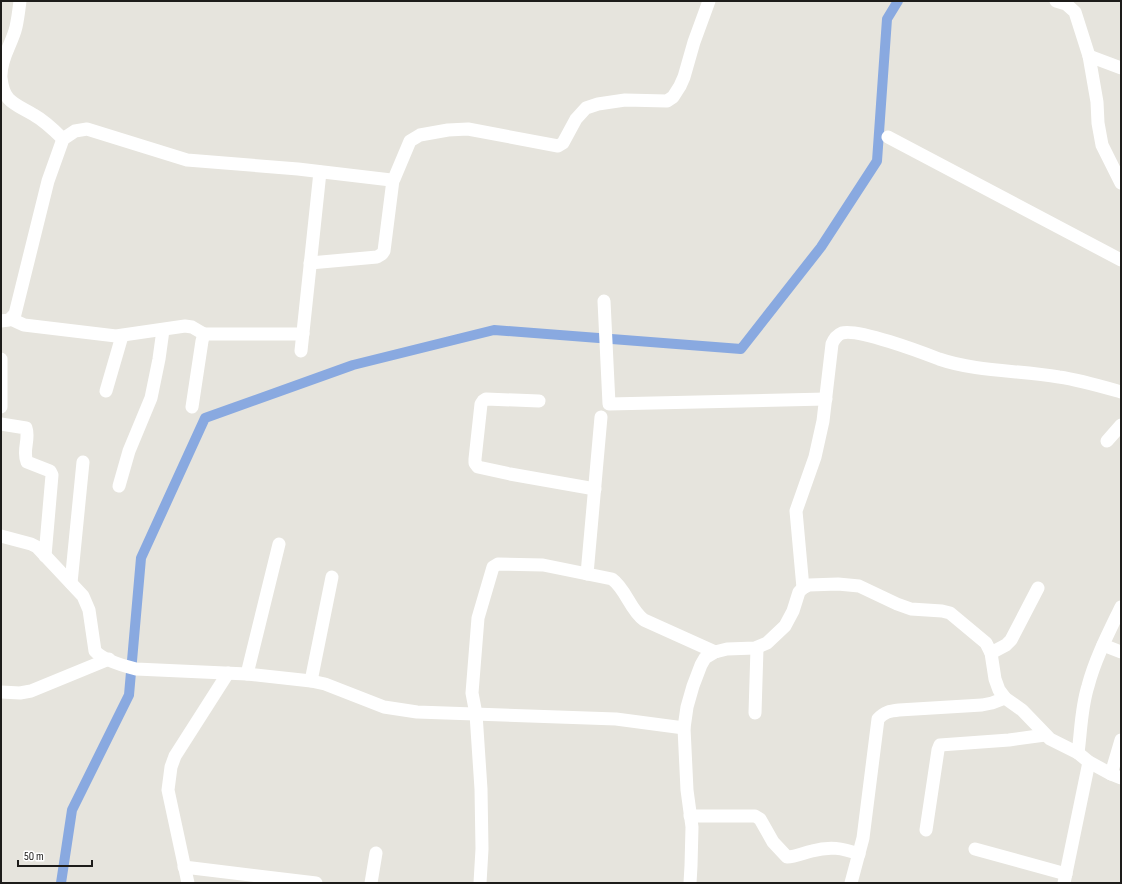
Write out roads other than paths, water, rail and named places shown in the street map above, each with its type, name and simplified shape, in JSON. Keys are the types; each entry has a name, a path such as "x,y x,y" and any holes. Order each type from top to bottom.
{"street":[{"path":"20,1 16,27 5,52 1,67 2,90 12,102 44,122 63,139"},
{"path":"310,262 377,257 382,254 384,250 393,180 410,141 420,135 448,130 468,129 558,146 563,143 576,119 586,108 598,104 625,100 667,101 674,97 680,86 709,1"},
{"path":"1056,1 1071,4 1074,12 1089,56 1097,102 1099,134 1102,145 1121,183"},
{"path":"1089,56 1121,68"},
{"path":"6,320 15,314 48,181 63,139 75,130 87,130 187,160 320,172 389,181 393,180"},
{"path":"888,137 1121,260"},
{"path":"301,351 320,172"},
{"path":"604,301 609,404 826,399"},
{"path":"6,320 24,326 122,336 187,326 204,334 302,334"},
{"path":"119,486 129,451 151,398 163,330"},
{"path":"803,588 796,511 815,457 823,421 832,344 835,338 841,334 848,332 888,342 956,364 1058,377 1121,392"},
{"path":"192,407 204,334"},
{"path":"106,392 122,336"},
{"path":"1,359 1,407"},
{"path":"539,401 486,399 483,401 481,404 476,465 478,467 510,474 595,489"},
{"path":"587,574 601,417"},
{"path":"1,424 26,428 25,456 27,462 50,471 52,474 45,556"},
{"path":"1107,441 1121,425"},
{"path":"71,584 83,462"},
{"path":"1,536 37,547 83,596 87,604 95,650 98,654 136,669 247,674 311,681 325,684 390,708 417,712 616,719 684,728"},
{"path":"247,674 279,544"},
{"path":"480,883 482,834 481,789 476,714 472,693 478,618 493,567 498,564 541,564 614,580 644,620 715,652"},
{"path":"311,681 332,577"},
{"path":"690,883 692,854 684,728 687,707 701,665 705,658 715,652 757,648 767,643 785,626 793,611 799,592 809,585 849,584 859,586 911,609 942,610 950,613 986,643 991,653 999,690 1005,698 1022,710 1050,739 1078,753 1089,762 1116,776 1121,740"},
{"path":"991,653 1006,645 1011,640 1038,588"},
{"path":"1078,753 1088,686 1103,645 1121,607"},
{"path":"1103,645 1121,652"},
{"path":"755,713 757,648"},
{"path":"1,692 20,693 31,691 115,662"},
{"path":"188,883 168,790 171,767 175,756 228,673"},
{"path":"851,883 863,838 878,719 882,714 888,711 899,710 982,705 1005,698"},
{"path":"926,830 938,750 940,746 1009,740 1045,735"},
{"path":"975,850 1065,879 1089,762"},
{"path":"690,816 755,816 760,819 773,842 787,857 793,857 824,848 837,848 859,854"},
{"path":"371,883 376,853"},
{"path":"184,868 316,883"}],"waterway":[{"path":"61,883 72,810 129,695 141,558 205,418 353,365 494,330 741,349 821,247 877,161 887,19 898,1"}]}
